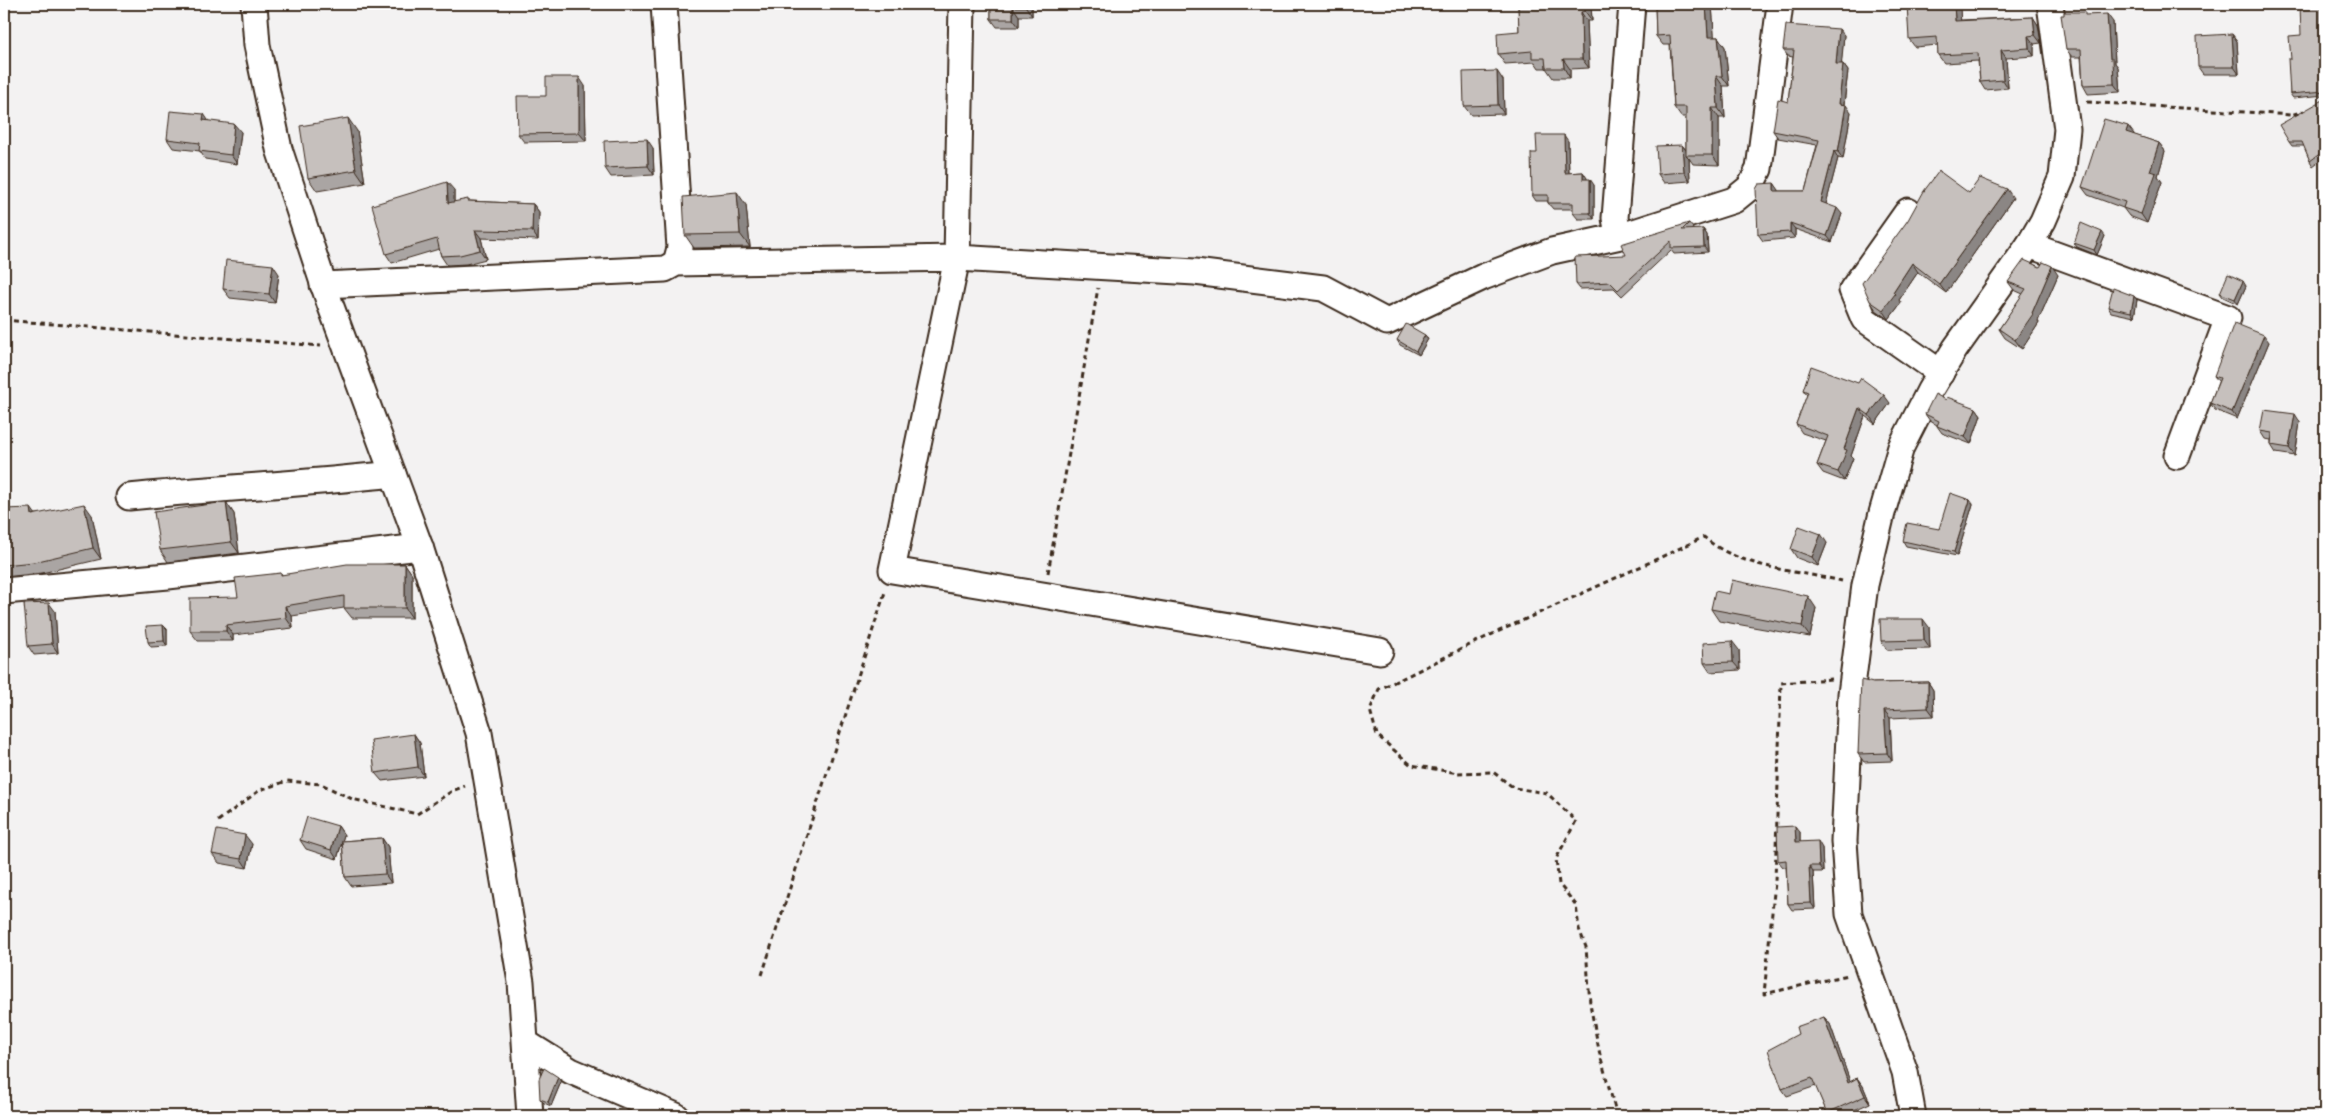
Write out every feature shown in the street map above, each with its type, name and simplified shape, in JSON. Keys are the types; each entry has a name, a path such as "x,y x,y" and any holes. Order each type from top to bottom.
{"street":[{"path":"254,4 257,44 279,149 324,285 420,547 479,734 521,982 530,1116"},
{"path":"664,4 680,248 676,263"},
{"path":"962,4 957,258 892,570 1380,651"},
{"path":"1625,234 1618,229 1615,218 1632,4"},
{"path":"324,285 665,269 676,263 957,258 1195,272 1323,288 1388,322 1483,276 1552,251 1625,234 1734,200 1750,187 1759,169 1780,4"},
{"path":"1913,1116 1905,1072 1849,914 1844,841 1852,694 1865,586 1882,513 1901,446 1955,349 2029,245 2043,222 2062,177 2067,129 2050,4"},
{"path":"1908,211 1852,290 1864,320 1941,373"},
{"path":"2029,245 2228,318 2177,456"},
{"path":"129,498 198,490 294,485 393,474"},
{"path":"4,590 207,572 420,547"},
{"path":"526,1044 571,1071 676,1116"}],"path":[{"path":"2064,100 2291,115 2308,110"},
{"path":"1044,595 1102,267"},
{"path":"4,320 347,348"},
{"path":"1617,1116 1600,1055 1590,1004 1586,947 1579,930 1576,905 1559,884 1556,859 1576,821 1547,793 1514,788 1493,772 1458,773 1411,765 1377,735 1370,710 1379,688 1425,669 1504,629 1704,537 1716,548 1741,559 1865,586"},
{"path":"762,975 892,570"},
{"path":"1854,676 1781,683 1775,882 1764,994 1868,970"},
{"path":"218,821 260,790 287,781 322,784 352,799 417,814 452,791 487,778"}],"building":[{"path":"991,4 1026,4 1026,7 1013,7 1013,19 991,19"},
{"path":"1518,4 1585,4 1585,11 1581,12 1582,59 1563,59 1564,68 1546,68 1545,58 1532,58 1532,51 1498,54 1497,33 1519,31"},
{"path":"1655,4 1706,4 1708,37 1718,37 1722,76 1716,76 1718,108 1712,108 1712,155 1686,155 1686,107 1674,107 1670,35 1656,36"},
{"path":"1907,4 1954,4 1955,21 2033,17 2035,35 2028,36 2029,48 2001,50 2003,80 1980,82 1978,53 1938,55 1937,37 1909,39"},
{"path":"2300,4 2325,4 2325,91 2290,94 2288,59 2291,59 2289,36 2301,35"},
{"path":"2064,12 2085,12 2085,15 2107,14 2114,84 2083,85 2081,49 2066,49 2061,15 2064,15"},
{"path":"1786,25 1839,29 1836,64 1843,64 1839,104 1846,105 1838,152 1834,151 1821,202 1837,208 1827,236 1790,223 1790,232 1758,234 1756,189 1759,184 1774,183 1774,191 1805,191 1819,140 1773,131 1778,99 1788,102 1794,50 1783,50"},
{"path":"2232,34 2234,67 2198,67 2197,36"},
{"path":"1497,71 1498,105 1464,106 1463,72"},
{"path":"546,77 579,77 579,133 518,134 517,96 546,96"},
{"path":"2325,99 2325,150 2310,161 2302,142 2289,142 2279,125"},
{"path":"170,111 204,114 203,120 234,124 231,155 199,151 200,143 167,139"},
{"path":"348,118 356,170 308,178 300,126"},
{"path":"2104,119 2128,126 2126,132 2159,143 2150,171 2156,173 2141,214 2123,208 2125,202 2082,187"},
{"path":"1536,135 1564,135 1565,173 1583,172 1583,179 1590,179 1590,213 1573,213 1573,203 1548,203 1548,195 1532,195 1531,153 1537,153"},
{"path":"647,139 648,166 605,168 604,141"},
{"path":"1682,145 1684,172 1658,174 1656,146"},
{"path":"1939,171 1969,193 1980,178 2007,189 1939,284 1912,263 1893,292 1895,294 1883,310 1870,301 1862,283 1908,220 1924,191"},
{"path":"447,182 448,203 468,199 468,201 533,204 532,231 475,230 480,250 460,255 441,256 437,239 386,254 372,205"},
{"path":"737,192 740,234 685,235 683,197"},
{"path":"1689,223 1682,230 1703,229 1704,247 1671,248 1671,241 1618,290 1610,282 1576,284 1575,257 1626,255 1621,244"},
{"path":"2081,223 2102,232 2094,250 2074,243"},
{"path":"226,260 273,265 269,294 223,289"},
{"path":"2024,260 2040,267 2043,262 2052,266 2033,314 2015,340 1999,329 2026,289 2008,282"},
{"path":"2228,274 2243,281 2235,299 2220,293"},
{"path":"2113,288 2134,296 2131,312 2108,307"},
{"path":"2234,323 2264,335 2232,412 2210,403 2220,378 2214,376"},
{"path":"1406,324 1425,335 1416,351 1397,340"},
{"path":"1811,366 1858,383 1861,378 1884,395 1869,415 1859,408 1844,449 1847,450 1838,472 1817,465 1828,436 1796,424 1808,392 1803,390"},
{"path":"1935,394 1946,400 1947,397 1976,408 1965,437 1937,426 1939,421 1925,414"},
{"path":"2264,410 2295,414 2289,448 2271,445 2272,433 2260,431"},
{"path":"1950,493 1970,500 1954,552 1903,541 1907,523 1939,529"},
{"path":"226,502 231,542 160,550 154,512"},
{"path":"84,504 93,548 34,562 4,565 4,509 31,508 32,515"},
{"path":"1799,526 1821,534 1812,557 1791,549"},
{"path":"347,564 405,564 405,608 344,608 344,596 285,606 286,618 226,625 226,631 190,631 190,598 238,597 235,578 281,573 281,575"},
{"path":"1732,580 1808,596 1802,626 1711,609 1715,591 1729,594"},
{"path":"49,603 52,644 28,646 24,604"},
{"path":"1880,619 1923,619 1924,640 1881,641"},
{"path":"163,625 164,641 148,642 146,626"},
{"path":"1732,641 1733,662 1704,663 1703,643"},
{"path":"1861,680 1873,683 1928,682 1928,708 1884,710 1887,753 1858,754"},
{"path":"414,734 418,767 375,773 371,740"},
{"path":"307,817 338,826 331,850 300,840"},
{"path":"1795,826 1796,842 1818,841 1819,866 1809,866 1811,903 1788,904 1786,860 1778,861 1777,827"},
{"path":"217,830 245,835 241,859 212,854"},
{"path":"382,838 385,874 345,877 342,841"},
{"path":"1824,1017 1848,1083 1857,1078 1865,1096 1827,1113 1812,1078 1782,1089 1768,1050 1798,1034 1796,1027"},
{"path":"544,1068 558,1077 548,1102 540,1099 539,1079"}]}
